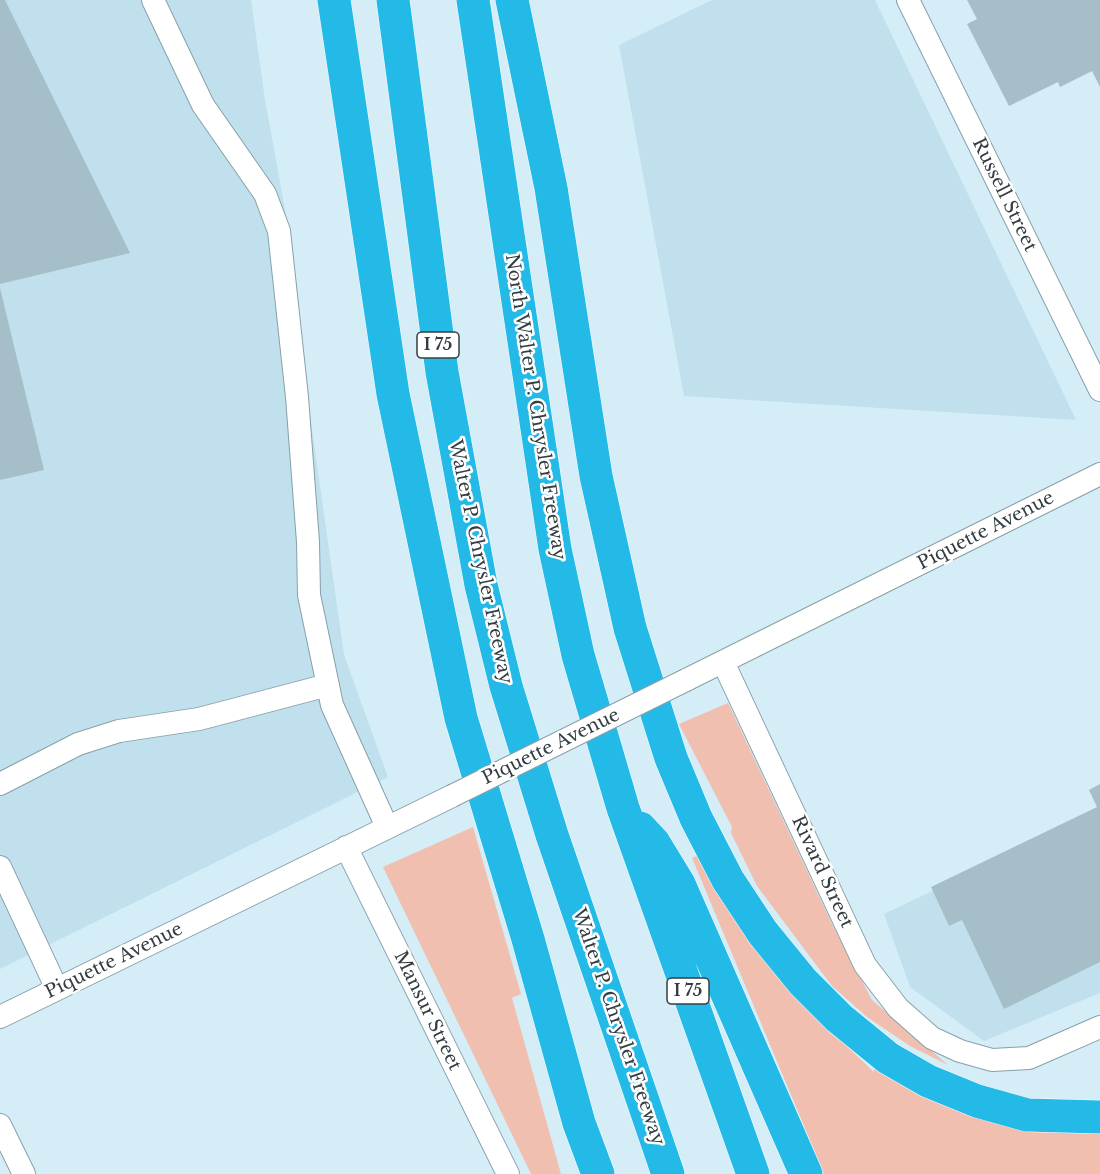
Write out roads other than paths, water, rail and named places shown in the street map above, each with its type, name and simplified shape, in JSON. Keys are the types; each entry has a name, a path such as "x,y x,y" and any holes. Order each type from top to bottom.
{"highway":[{"path":"334,0 393,394 461,718 528,939 579,1123 598,1174"},
{"name":"Walter P. Chrysler Freeway","path":"393,0 442,372 481,585 506,686 552,835 668,1174"},
{"name":"North Walter P. Chrysler Freeway","path":"473,0 555,549 578,655 623,808"},
{"path":"512,0 551,188 596,476 630,628 670,758 696,818 728,880 763,933 803,982 839,1018 888,1058 928,1081 976,1101 1027,1115 1100,1117"},
{"path":"623,808 654,843 679,884 806,1174"},
{"name":"I 75","path":"623,808 753,1174"},
{"path":"579,1123 585,1174"}],"street":[{"path":"153,0 203,105 265,194 279,231 298,408 308,542 309,595 332,705 387,827"},
{"name":"Russell Street","path":"908,0 1100,390"},
{"name":"Piquette Avenue","path":"0,1017 452,796 1100,474"},
{"name":"Rivard Street","path":"723,662 865,964 898,1008 932,1038 960,1051 992,1060 1029,1058 1100,1027"},
{"path":"0,784 78,744 119,731 199,719 328,685"},
{"name":"Mansur Street","path":"346,847 508,1174"},
{"path":"0,867 57,989"},
{"path":"0,1125 24,1174"}]}
